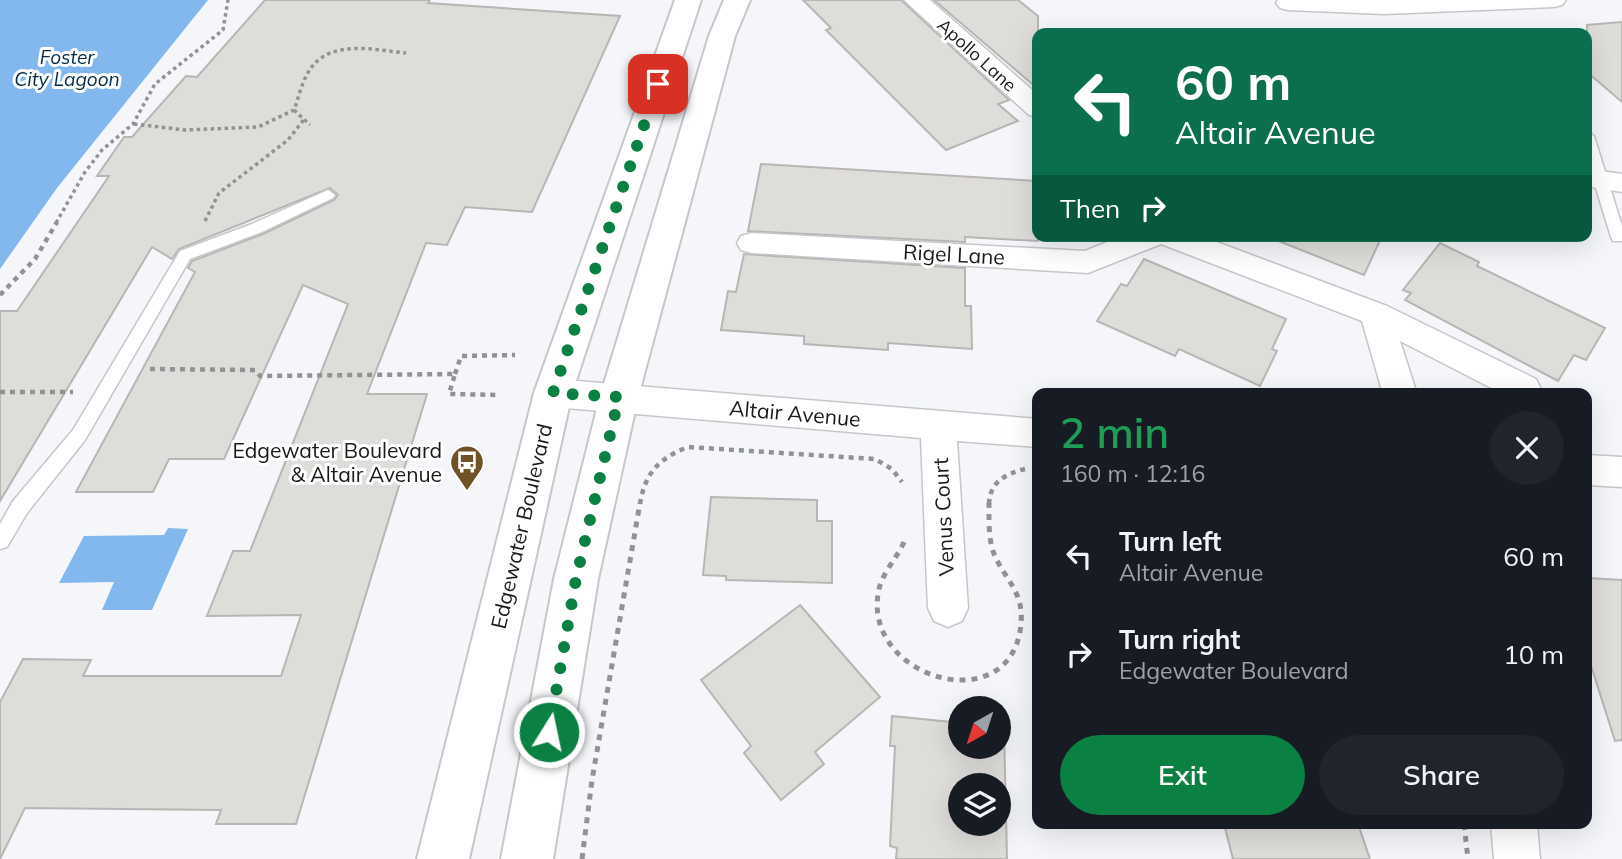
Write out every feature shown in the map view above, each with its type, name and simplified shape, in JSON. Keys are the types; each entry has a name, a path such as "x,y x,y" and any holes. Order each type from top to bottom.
{"main road":[{"name":"Edgewater Boulevard","path":"443,859 553,393 688,0"},
{"path":"527,859 576,579 619,397 722,36 737,0"}],"street":[{"name":"Apollo Lane","path":"916,0 1032,104"},
{"path":"1288,3 1384,7 1554,0"},
{"name":"Rigel Lane","path":"752,243 1088,262 1136,242"},
{"path":"1186,242 1376,314 1522,388"},
{"path":"1376,314 1398,388"},
{"name":"Altair Avenue","path":"553,393 1032,433"},
{"name":"Venus Court","path":"938,425 948,608"},
{"path":"1592,470 1622,472"},
{"path":"1514,829 1517,859"}],"lane":[{"path":"1592,145 1612,181 1618,236"},
{"path":"0,541 20,507 79,435 185,255 257,228 328,195"}],"path":[{"path":"0,295 35,259 85,172 102,150 133,124 155,84 223,30 228,0"},
{"path":"133,124 185,130 258,127 294,110 308,75 323,56 340,49 406,53"},
{"path":"294,110 310,125"},
{"path":"202,248 206,216 219,193 288,140 305,118"},
{"path":"500,395 449,394 461,356 515,355"},
{"path":"118,369 255,370 260,376 455,374"},
{"path":"0,392 89,392 99,401"},
{"path":"582,859 592,780 643,486 650,469 668,455 688,447 876,459 901,479 905,491"},
{"path":"906,531 904,544 878,589 877,617 893,651 916,671 951,682 981,678 1007,663 1017,644 1023,617 1014,586 992,550 987,497 996,481 1021,469 1029,470"},
{"path":"1465,829 1468,859"}],"water":[{"name":"Foster City Lagoon","path":"0,0 208,0 57,188 0,269"},
{"path":"168,528 188,529 152,610 102,610 114,582 59,583 84,536 164,535"}],"building":[{"path":"265,0 430,0 428,3 620,16 532,212 465,207 447,245 426,243 367,394 427,394 296,824 216,824 221,810 25,808 0,859 0,702 23,659 91,660 83,676 281,676 301,615 207,616 233,551 250,551 348,304 303,285 224,459 169,459 153,492 76,492 195,272 188,268 192,261 263,234 334,200 338,195 330,188 179,249 172,259 152,247 0,501 0,311 17,311 109,176 97,176 124,137 132,137 186,76 197,77"},
{"path":"803,0 901,0 1009,100 998,104 1018,121 946,150 826,30 831,28"},
{"path":"934,0 1018,0 1038,16 1038,28 1032,28 1032,84"},
{"path":"1622,22 1622,102 1592,76 1592,28 1587,28 1587,25"},
{"path":"761,164 1032,181 1032,241 965,237 965,242 748,231"},
{"path":"1281,242 1379,242 1364,275"},
{"path":"1440,243 1479,262 1477,266 1605,328 1586,360 1574,355 1558,381 1405,300 1411,293 1403,290"},
{"path":"744,254 965,268 965,306 971,306 972,349 888,343 888,350 804,344 804,336 721,330 728,291 736,292"},
{"path":"1144,259 1286,319 1272,349 1277,351 1260,386 1179,349 1175,356 1097,321 1121,284 1127,286"},
{"path":"711,497 817,500 817,521 832,521 832,583 726,580 726,576 703,575"},
{"path":"1592,578 1622,580 1622,740 1615,741 1592,669"},
{"path":"800,605 880,697 815,752 824,764 781,800 744,753 751,746 701,680"},
{"path":"892,716 948,722 948,760 1005,760 1005,773 948,773 948,836 1006,836 1007,859 896,859 897,848 890,846 895,746 890,746"},
{"path":"1225,829 1360,829 1370,859 1233,859"}],"place":[{"name":"Edgewater Boulevard & Altair Avenue","path":"467,492"}],"route":[{"path":"549,732 576,579 619,397 553,393 658,84"}]}
